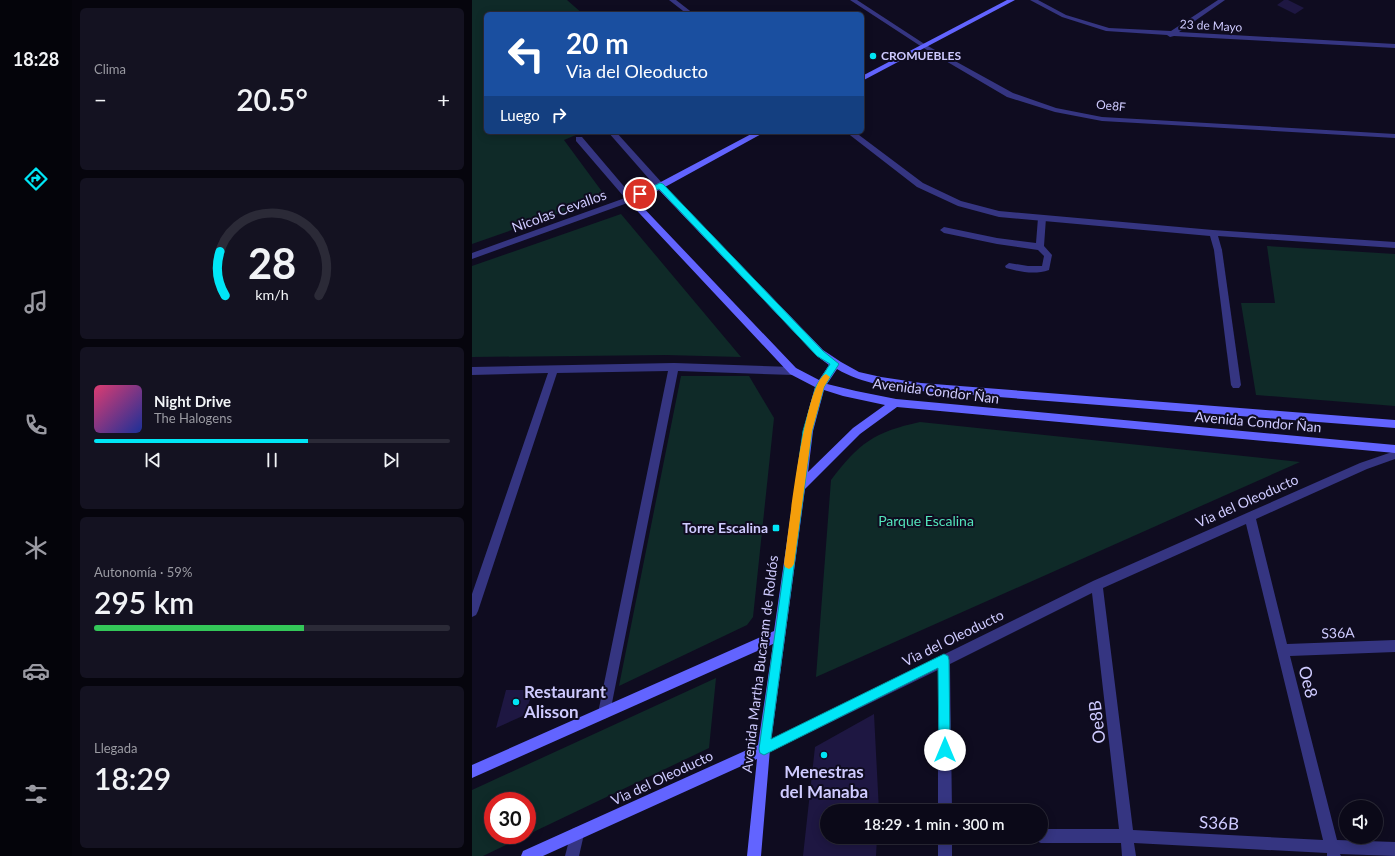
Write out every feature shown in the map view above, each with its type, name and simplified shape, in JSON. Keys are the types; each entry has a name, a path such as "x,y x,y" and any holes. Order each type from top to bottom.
{"street":[{"path":"672,0 688,12"},
{"name":"Oe8F","path":"853,0 924,46 1010,95 1055,110 1102,119 1395,136"},
{"path":"864,78 1012,0"},
{"name":"23 de Mayo","path":"1033,0 1064,16 1108,30 1170,35 1395,46"},
{"path":"1170,35 1222,0"},
{"name":"Avenida Condor Ñan","path":"614,134 660,186 820,353 835,364 856,375 921,387 1395,424"},
{"name":"Nicolas Cevallos","path":"472,256 630,199 660,186 757,134"},
{"path":"853,134 920,186 958,204 999,214 1213,232 1395,245"},
{"name":"Avenida Condor Ñan","path":"579,139 630,199 793,372 820,386 896,403 1395,449"},
{"path":"1040,247 1042,218"},
{"path":"944,230 997,241 1040,247 1048,255 1046,268 1037,270 1009,266"},
{"path":"1213,232 1218,250 1236,385"},
{"name":"Avenida Martha Bucaram de Roldós","path":"754,856 764,749 808,431 820,386 835,364"},
{"path":"604,713 674,367"},
{"path":"472,370 674,367 793,372"},
{"path":"472,610 554,368"},
{"path":"800,488 840,445 877,414 896,403"},
{"name":"Via del Oleoducto","path":"528,856 764,749 1098,585 1364,466 1395,455"},
{"name":"Oe8","path":"1250,517 1333,852"},
{"name":"Oe8B","path":"1098,585 1129,856"},
{"path":"472,772 779,635"},
{"name":"S36A","path":"1283,650 1395,646"},
{"path":"944,660 945,804"},
{"path":"572,856 576,834"},
{"name":"S36B","path":"1048,836 1127,836 1333,852 1395,849"},
{"path":"945,844 945,856"}],"green space":[{"path":"472,0 567,0 581,12 484,12 484,134 578,134 564,140 606,197 472,244"},
{"path":"621,214 741,357 666,355 472,357 472,266"},
{"path":"1267,246 1395,254 1395,406 1256,395 1241,303 1275,303"},
{"path":"681,376 749,376 774,418 753,617 747,625 619,686"},
{"name":"Parque Escalina","path":"920,422 1300,462 816,677 831,480 850,457 869,441 891,430"},
{"path":"716,678 709,748 536,831 536,792 484,792 484,844 508,844 483,856 472,856 472,790"}],"building":[{"path":"1284,0 1288,0 1304,8 1295,14 1277,5"},
{"name":"Restaurant Alisson","path":"506,690 533,690 525,715 496,728"},
{"path":"874,714 879,804 820,804 820,844 877,844 876,856 803,856 815,747"}],"slow traffic":[{"path":"789,564 808,431 820,386 826,377"}],"place":[{"name":"CROMUEBLES","path":"873,56"},
{"name":"Torre Escalina","path":"776,528"},
{"name":"Restaurant Alisson","path":"516,702"},
{"name":"Menestras del Manaba","path":"824,755"}],"route":[{"path":"640,194 660,186 820,353 835,364 820,386 808,431 764,749 944,660 945,750"}]}
